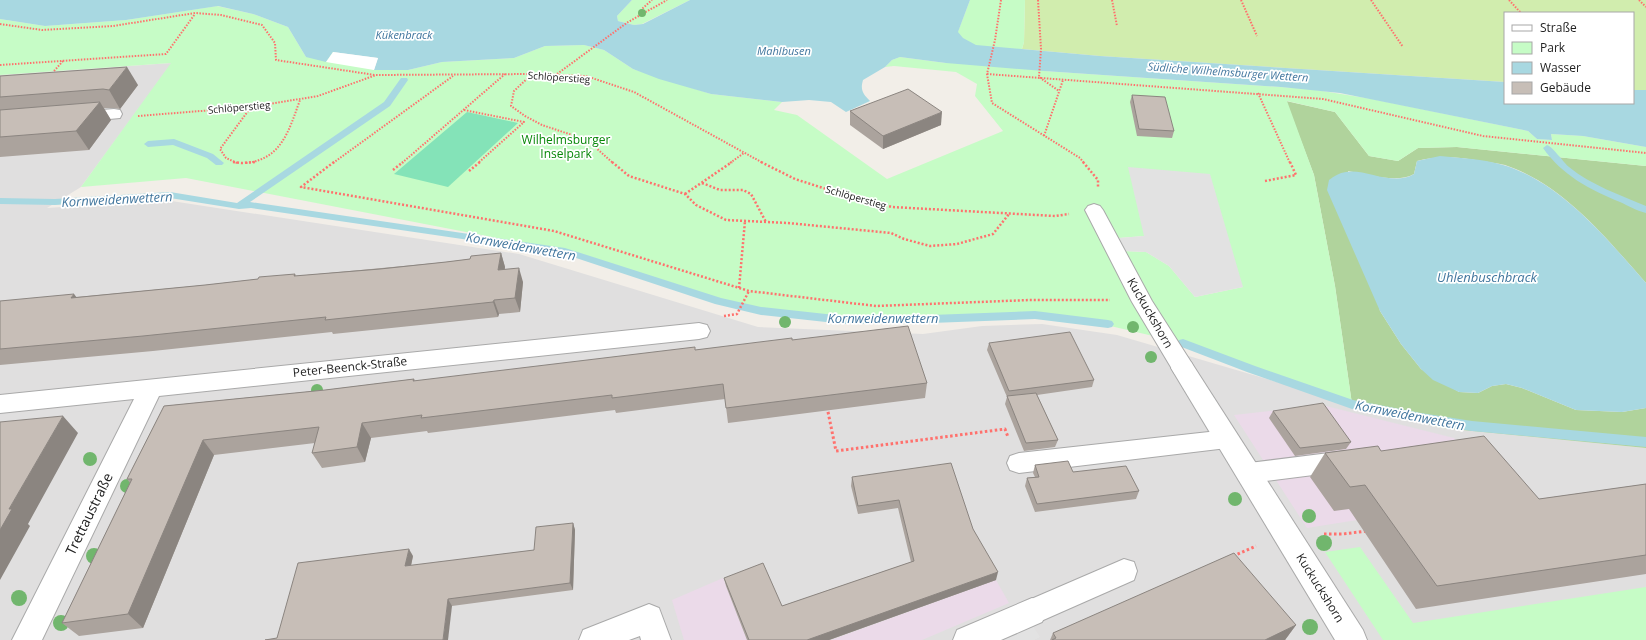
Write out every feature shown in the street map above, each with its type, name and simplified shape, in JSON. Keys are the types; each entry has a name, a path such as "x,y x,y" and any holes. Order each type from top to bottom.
{"street":[{"path":"61,118 114,114"},
{"name":"Peter-Beenck-Straße","path":"0,404 699,331"},
{"name":"Kuckuckshorn","path":"1183,368 1352,640"},
{"name":"Trettaustraße","path":"27,640 152,387"},
{"path":"968,640 1032,612"},
{"path":"594,640 649,618 656,640"}],"lane":[{"name":"Kuckuckshorn","path":"1094,210 1142,302 1183,368"},
{"path":"1019,464 1227,439"},
{"path":"1249,474 1363,459"},
{"path":"1032,612 1124,571"}],"path":[{"path":"640,14 642,9 652,0"},
{"path":"557,74 628,22 667,0"},
{"path":"1001,0 995,40 987,74 992,103 1080,158 1098,180 1099,197 1094,210"},
{"path":"1038,0 1041,49 1039,77"},
{"path":"1112,0 1117,26"},
{"path":"1241,0 1257,36"},
{"path":"1371,0 1403,47"},
{"path":"1509,0 1520,12"},
{"path":"1639,0 1646,7"},
{"path":"0,65 166,54 195,13"},
{"path":"0,24 42,30 113,26 195,13 221,15 262,25 275,43 276,60 376,75"},
{"path":"54,71 63,60"},
{"path":"393,170 506,74"},
{"path":"533,74 518,85 511,96 511,106 532,119 565,133 587,140 629,176 685,194 696,205 726,220 890,233 904,239 930,246 957,244 993,234 1009,214"},
{"name":"Schlöperstieg","path":"114,114 134,117 161,113 251,107 318,96 376,75 557,74 586,76 634,92 744,153 795,179 892,208 1055,216 1094,210"},
{"path":"987,74 1323,99 1483,136 1646,153"},
{"path":"454,75 345,153 301,187 554,231 749,291 876,306 1091,299 1142,302"},
{"path":"1039,77 1059,91"},
{"path":"1044,136 1063,79"},
{"path":"1258,93 1296,175 1265,181"},
{"path":"251,107 220,149 224,156 233,163 254,163 273,154 285,140 300,99"},
{"path":"464,110 524,122"},
{"path":"469,171 524,122 532,119"},
{"path":"685,194 744,153"},
{"path":"702,182 720,190 743,190 751,194 766,222"},
{"path":"739,288 745,222"},
{"path":"737,314 749,291"},
{"path":"826,404 836,451 1005,429 1019,464"},
{"path":"1228,558 1285,533 1343,534 1374,530"}],"shaded area":[{"path":"172,63 81,187 47,208 165,200 519,254 758,327 923,334 982,326 1042,324 1117,335 1352,404 1442,428 1646,448 1646,640 0,640 0,75"},
{"path":"1128,167 1210,174 1243,287 1195,297 1169,266 1146,252 1123,251 1119,238 1144,236"},
{"path":"1322,405 1454,438 1508,496 1307,528 1234,415"},
{"path":"723,578 747,640 684,640 672,600"},
{"path":"996,580 1009,603 922,640 831,640"},
{"path":"1031,623 1040,637 1034,640 993,640"}],"green space":[{"path":"632,0 690,0 642,24 634,25 618,21 617,16"},
{"name":"Wilhelmsburger Inselpark","path":"970,0 1025,0 1024,42 1022,49 1044,71 1310,89 1372,99 1528,131 1537,139 1552,140 1551,134 1583,136 1646,147 1646,166 1457,147 1418,148 1398,161 1369,156 1335,112 1287,101 1314,175 1335,286 1352,404 1244,367 1183,343 1089,321 1035,315 931,319 844,320 761,311 719,301 565,251 186,178 81,187 171,63 0,75 0,19 45,26 126,20 217,6 253,14 288,27 306,57 333,52 374,70 408,70 442,62 514,58 545,46 584,45 604,50 633,69 711,94 782,102 774,110 797,115 887,179 1003,131 975,96 977,84 956,72 894,66 885,67 892,60 900,57 946,63","holes":["1144,236 1243,287 1195,297 1169,266 1146,252 1123,251 1119,238"]},
{"path":"1025,0 1646,0 1646,90 1634,90 1634,12 1504,12 1504,82 1100,56 1022,49 1024,42"},
{"path":"1286,101 1335,112 1369,156 1398,161 1418,148 1457,147 1646,166 1646,283 1599,231 1565,199 1526,174 1505,165 1465,158 1441,157 1417,161 1414,174 1407,177 1391,178 1348,171 1380,311 1401,344 1421,369 1459,392 1478,393 1492,386 1506,384 1522,388 1576,410 1622,412 1646,408 1646,448 1442,428 1352,404 1335,286 1314,175"},
{"path":"467,112 518,123 448,187 394,174"},
{"path":"1360,547 1413,623 1646,587 1646,640 1383,640 1325,552"}],"water":[{"path":"0,0 632,0 617,16 618,21 634,25 643,24 690,0 970,0 958,32 963,38 976,45 1100,56 1504,82 1504,104 1634,104 1634,90 1646,90 1646,147 1583,136 1551,134 1552,140 1537,139 1528,131 1340,93 1281,87 946,63 900,57 892,60 885,67 863,80 863,92 870,101 846,112 831,102 809,100 782,102 711,94 659,79 633,69 604,50 584,45 545,46 514,58 442,62 408,70 374,70 378,58 333,52 326,62 306,57 288,27 253,14 218,6 126,20 45,26 0,19"},
{"name":"Uhlenbuschbrack","path":"1440,156 1480,160 1503,165 1524,173 1544,185 1564,198 1582,214 1646,283 1646,408 1622,412 1576,410 1522,388 1506,384 1492,386 1478,393 1459,392 1433,380 1421,369 1401,344 1380,311 1327,190 1329,180 1341,173 1354,171 1397,179 1414,174 1417,161"}],"pier":[{"path":"333,52 378,58 374,70 326,62"}],"building":[{"path":"127,67 109,90 103,89 0,97 0,76"},
{"path":"908,89 942,112 883,136 850,111"},
{"path":"1132,95 1165,97 1174,131 1139,129"},
{"path":"100,102 76,131 0,137 0,110"},
{"path":"501,253 498,270 519,268 515,298 494,300 493,302 325,320 326,317 0,349 0,301 74,294 71,298 205,285 258,279 259,277 295,274 294,276 380,269 470,259 471,256"},
{"path":"908,326 927,383 726,408 723,384 612,398 612,395 421,418 422,415 362,423 357,447 312,453 319,427 203,440 128,614 62,623 132,479 127,479 164,406 325,390 414,379 413,381 695,347 695,350"},
{"path":"1070,332 1094,380 1009,391 989,343"},
{"path":"1036,393 1058,440 1026,443 1007,396"},
{"path":"1323,403 1351,442 1300,448 1273,411"},
{"path":"63,416 9,509 12,509 0,530 0,422"},
{"path":"1484,436 1539,499 1646,484 1646,555 1437,586 1365,485 1350,487 1325,453 1378,446 1381,451"},
{"path":"1068,461 1073,472 1126,466 1139,491 1037,504 1027,478 1039,477 1035,465"},
{"path":"951,463 973,529 998,572 807,640 749,640 724,578 763,563 782,606 914,561 899,500 858,506 852,477"},
{"path":"573,523 570,583 448,599 443,640 265,640 277,638 298,563 409,549 405,566 534,550 536,527"},
{"path":"1234,553 1296,625 1265,640 1052,640 1056,638 1053,633"}],"waterway":[{"path":"240,205 387,104 404,80"},
{"path":"148,144 174,142 210,156 219,163"},
{"path":"1547,148 1555,159 1578,178 1646,210"},
{"name":"Kornweidenwettern","path":"0,201 55,202 170,195 239,206 251,205 565,251 719,301 761,311 844,320 931,319 1035,315 1108,324"},
{"name":"Kornweidenwettern","path":"1183,343 1251,369 1352,404 1421,418 1472,426 1646,442"}],"water label":[{"name":"Kükenbrack","path":"404,35"},
{"name":"Mahlbusen","path":"784,51"},
{"name":"Südliche Wilhelmsburger Wettern","path":"1228,72"}]}
